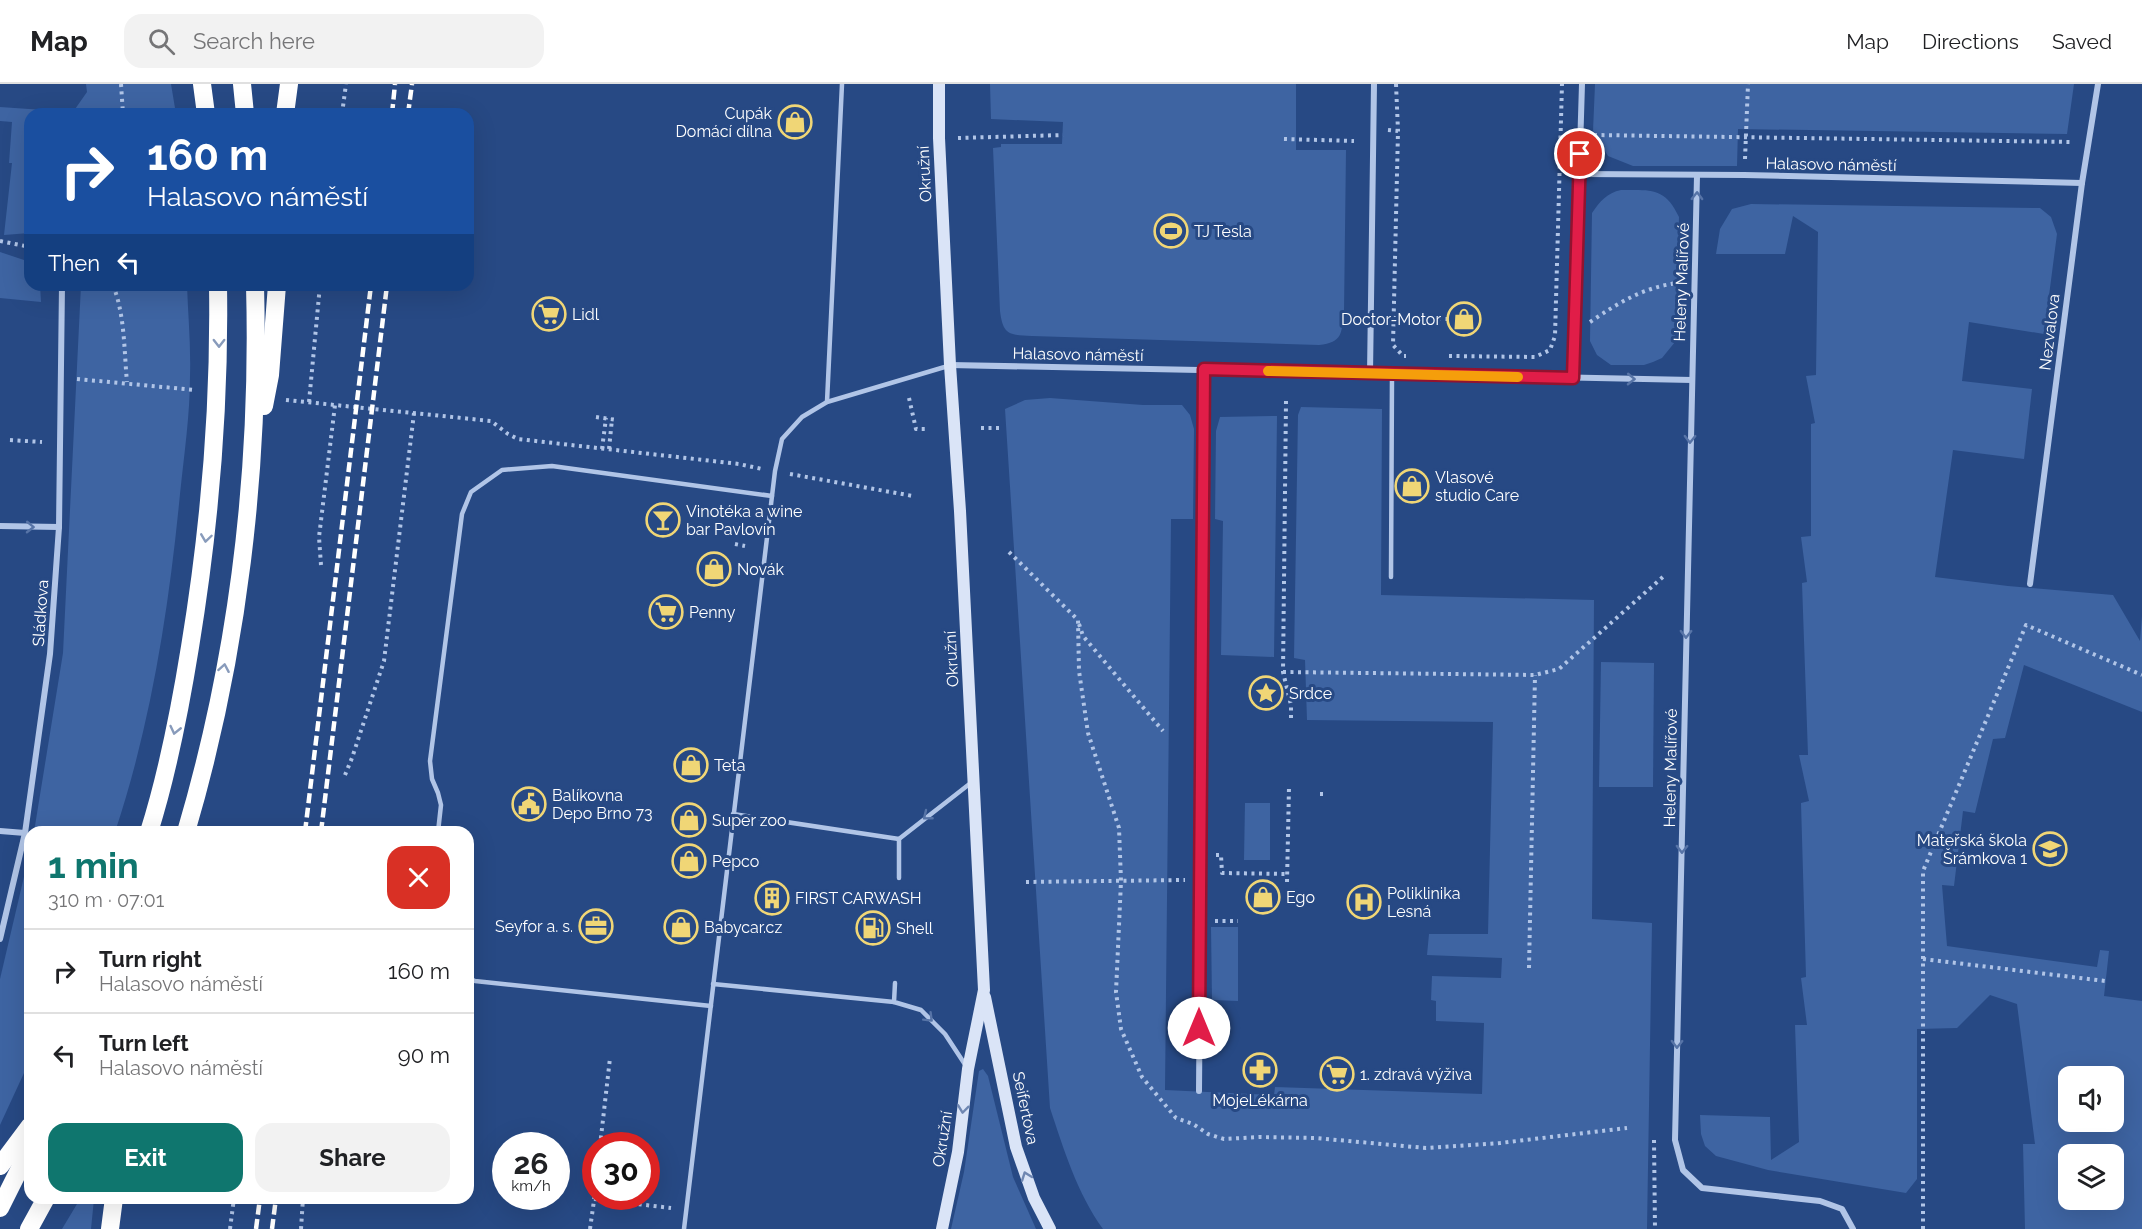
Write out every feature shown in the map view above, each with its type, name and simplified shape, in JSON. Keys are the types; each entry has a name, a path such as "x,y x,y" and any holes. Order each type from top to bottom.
{"highway":[{"path":"202,84 205,108"},
{"path":"242,84 244,108"},
{"path":"286,108 289,84"},
{"path":"151,826 181,704 209,520 215,445 218,291"},
{"path":"188,826 217,709 236,604 251,470 255,408 255,291"},
{"path":"251,470 270,375 277,291"},
{"path":"195,826 199,787"},
{"path":"0,1166 24,1134"},
{"path":"0,1208 24,1160"},
{"path":"29,1229 43,1204"},
{"path":"110,1229 113,1204"}],"street":[{"name":"Okružní","path":"939,84 939,138 950,365 959,486 984,990 968,1069 958,1152 942,1229"},
{"path":"1370,374 1374,84"},
{"path":"1573,378 1582,84"},
{"name":"Nezvalova","path":"2030,584 2082,183 2098,84"},
{"name":"Halasovo náměstí","path":"1579,174 2082,183"},
{"name":"Heleny Malířové","path":"1697,176 1675,1140 1683,1170 1702,1188 1820,1201 1842,1209 1853,1229"},
{"name":"Sládkova","path":"26,826 50,654 59,527 62,291"},
{"name":"Halasovo náměstí","path":"950,365 1692,380"},
{"path":"1199,1091 1204,369"},
{"path":"0,526 59,527"},
{"path":"0,831 24,833"},
{"name":"Sládkova","path":"0,939 24,837"},
{"name":"Seifertova","path":"984,990 1016,1147 1034,1198 1050,1229"}],"lane":[{"path":"827,402 842,84"},
{"path":"684,1229 775,471 782,439 802,417 827,402 950,365"},
{"path":"1391,577 1392,374"},
{"path":"439,826 441,805 432,780 430,761 462,514 471,492 502,470 552,466 772,496"},
{"path":"733,814 899,839 974,780"},
{"path":"899,839 899,878"},
{"path":"474,981 711,1006"},
{"path":"894,1002 895,983"},
{"path":"713,984 894,1002 921,1010 945,1034 968,1069"}],"path":[{"path":"121,84 123,108"},
{"path":"343,108 346,84"},
{"path":"1396,84 1398,131 1393,345 1402,356 1414,356"},
{"path":"1550,350 1555,336 1562,84"},
{"path":"1747,137 1748,84"},
{"path":"1372,129 1398,131"},
{"path":"1561,134 2056,141 2089,144"},
{"path":"939,138 1063,135"},
{"path":"1284,139 1354,141"},
{"path":"0,241 24,246"},
{"path":"1447,356 1535,357 1575,334 1628,297 1660,285 1695,280"},
{"path":"115,291 121,318 127,382"},
{"path":"319,291 309,402 491,421 518,439 739,464 913,496"},
{"path":"1393,318 1449,319"},
{"path":"72,378 171,388"},
{"path":"909,398 916,429 927,429"},
{"path":"1286,401 1283,672 1291,705 1291,720"},
{"path":"321,565 319,537 334,405"},
{"path":"345,775 384,661 414,413"},
{"path":"596,417 615,419 609,449"},
{"path":"602,449 606,418"},
{"path":"981,428 1000,428"},
{"path":"10,440 42,442"},
{"path":"735,544 745,546"},
{"path":"1009,552 1078,620 1083,636 1163,731"},
{"path":"1283,672 1535,675 1559,669 1665,575"},
{"path":"1078,620 1079,670 1088,733 1119,828 1121,881 1116,992 1121,1029 1142,1077 1176,1119 1193,1124 1208,1134 1224,1139 1315,1138 1426,1148 1500,1143 1627,1128"},
{"path":"1923,1229 1923,871 2026,625 2142,675"},
{"path":"1529,968 1535,675"},
{"path":"1287,882 1289,787"},
{"path":"1320,794 1328,794"},
{"path":"1222,873 1287,874"},
{"path":"1026,882 1179,880"},
{"path":"1923,959 2105,981"},
{"path":"602,1132 610,1058"},
{"path":"1654,1140 1655,1229"},
{"path":"230,1229 233,1204"},
{"path":"301,1229 303,1204"},
{"path":"660,1207 687,1210"},
{"path":"590,1229 593,1210"}],"shaded area":[{"path":"86,84 171,84 175,108 76,108 87,92"},
{"name":"TJ Tesla","path":"990,84 1296,84 1296,150 1346,150 1344,313 1337,339 1319,345 1032,336 1008,332 1003,325 1000,311 993,148 1001,147 1001,144 1062,144 1063,122 991,119"},
{"path":"1595,84 2074,84 2067,134 1738,129 1737,166 1633,166 1608,156 1593,131"},
{"path":"0,107 24,109 24,233 4,235 12,163 9,163 12,122 0,121"},
{"path":"1621,190 1656,192 1668,200 1679,217 1675,342 1662,358 1644,365 1611,365 1597,355 1590,341 1592,213 1604,198"},
{"path":"1751,204 2040,208 2051,217 2057,234 2044,334 1969,322 1962,381 2032,389 2024,459 1953,450 1935,577 2113,595 2140,641 2142,616 2142,712 2024,665 2005,738 1993,739 1975,813 1963,811 1954,886 1942,885 1947,946 2097,967 2100,950 2109,951 2104,996 2142,1001 2142,1229 2025,1229 2023,1144 2035,1144 2017,1004 1990,995 1957,1028 1917,1029 1917,1179 1906,1193 1768,1170 1716,1156 1705,1146 1701,1134 1700,1115 1770,1117 1771,1160 1799,1142 1795,1025 1807,1025 1801,978 1806,977 1801,803 1809,801 1799,755 1808,755 1802,583 1807,582 1801,537 1811,536 1811,424 1815,423 1806,376 1816,375 1818,232 1793,216 1785,254 1716,254 1720,229 1732,209"},
{"path":"0,252 24,260 24,291 40,291 41,302 0,298"},
{"path":"81,291 187,291 190,391 176,537 157,665 139,750 117,826 35,826 63,653"},
{"path":"1050,398 1143,405 1182,405 1190,415 1194,429 1193,519 1171,519 1165,1090 1274,1095 1275,1087 1482,1094 1484,1023 1436,1021 1436,1001 1431,1000 1432,976 1501,978 1502,958 1427,955 1429,934 1488,934 1493,722 1307,720 1305,660 1294,658 1298,415 1301,407 1382,409 1381,595 1594,600 1592,919 1652,923 1647,1229 1103,1229 1078,1186 1050,1108 1005,409 1025,400"},
{"path":"1277,416 1274,657 1221,655 1223,521 1215,519 1216,431 1220,417"},
{"path":"1601,662 1654,663 1653,787 1599,787"},
{"path":"1245,803 1270,803 1270,860 1244,860"},
{"path":"24,877 24,1073 0,1125 0,979"},
{"path":"1211,927 1238,927 1238,1001 1212,1000"},
{"path":"983,1069 988,1076 1013,1177 1036,1229 951,1229 964,1172 979,1071"},
{"path":"77,1204 94,1204 91,1229 62,1229"}],"railway":[{"path":"393,108 395,84"},
{"path":"409,108 412,84"},
{"path":"306,826 370,291"},
{"path":"322,826 386,291"},
{"path":"256,1229 259,1204"},
{"path":"272,1229 275,1204"}],"slow traffic":[{"path":"1268,371 1518,377"}],"place":[{"name":"Cupák Domácí dílna","path":"795,122"},
{"name":"TJ Tesla","path":"1171,231"},
{"name":"Lidl","path":"549,314"},
{"name":"Doctor-Motor","path":"1464,319"},
{"name":"Vlasové studio Care","path":"1412,486"},
{"name":"Vinotéka a wine bar Pavlovín","path":"663,520"},
{"name":"Novák","path":"714,569"},
{"name":"Penny","path":"666,612"},
{"name":"Srdce","path":"1266,693"},
{"name":"Teta","path":"691,765"},
{"name":"Balíkovna Depo Brno 73","path":"529,804"},
{"name":"Super zoo","path":"689,820"},
{"name":"Mateřská škola Šrámkova 1","path":"2050,849"},
{"name":"Pepco","path":"689,861"},
{"name":"Ego","path":"1263,897"},
{"name":"FIRST CARWASH","path":"772,898"},
{"name":"Poliklinika Lesná","path":"1364,902"},
{"name":"Seyfor a. s.","path":"596,926"},
{"name":"Babycar.cz","path":"681,927"},
{"name":"Shell","path":"873,928"},
{"name":"MojeLékárna","path":"1260,1070"},
{"name":"1. zdravá výživa","path":"1337,1074"}],"route":[{"path":"1199,1028 1204,369 1573,378 1580,154"}]}
